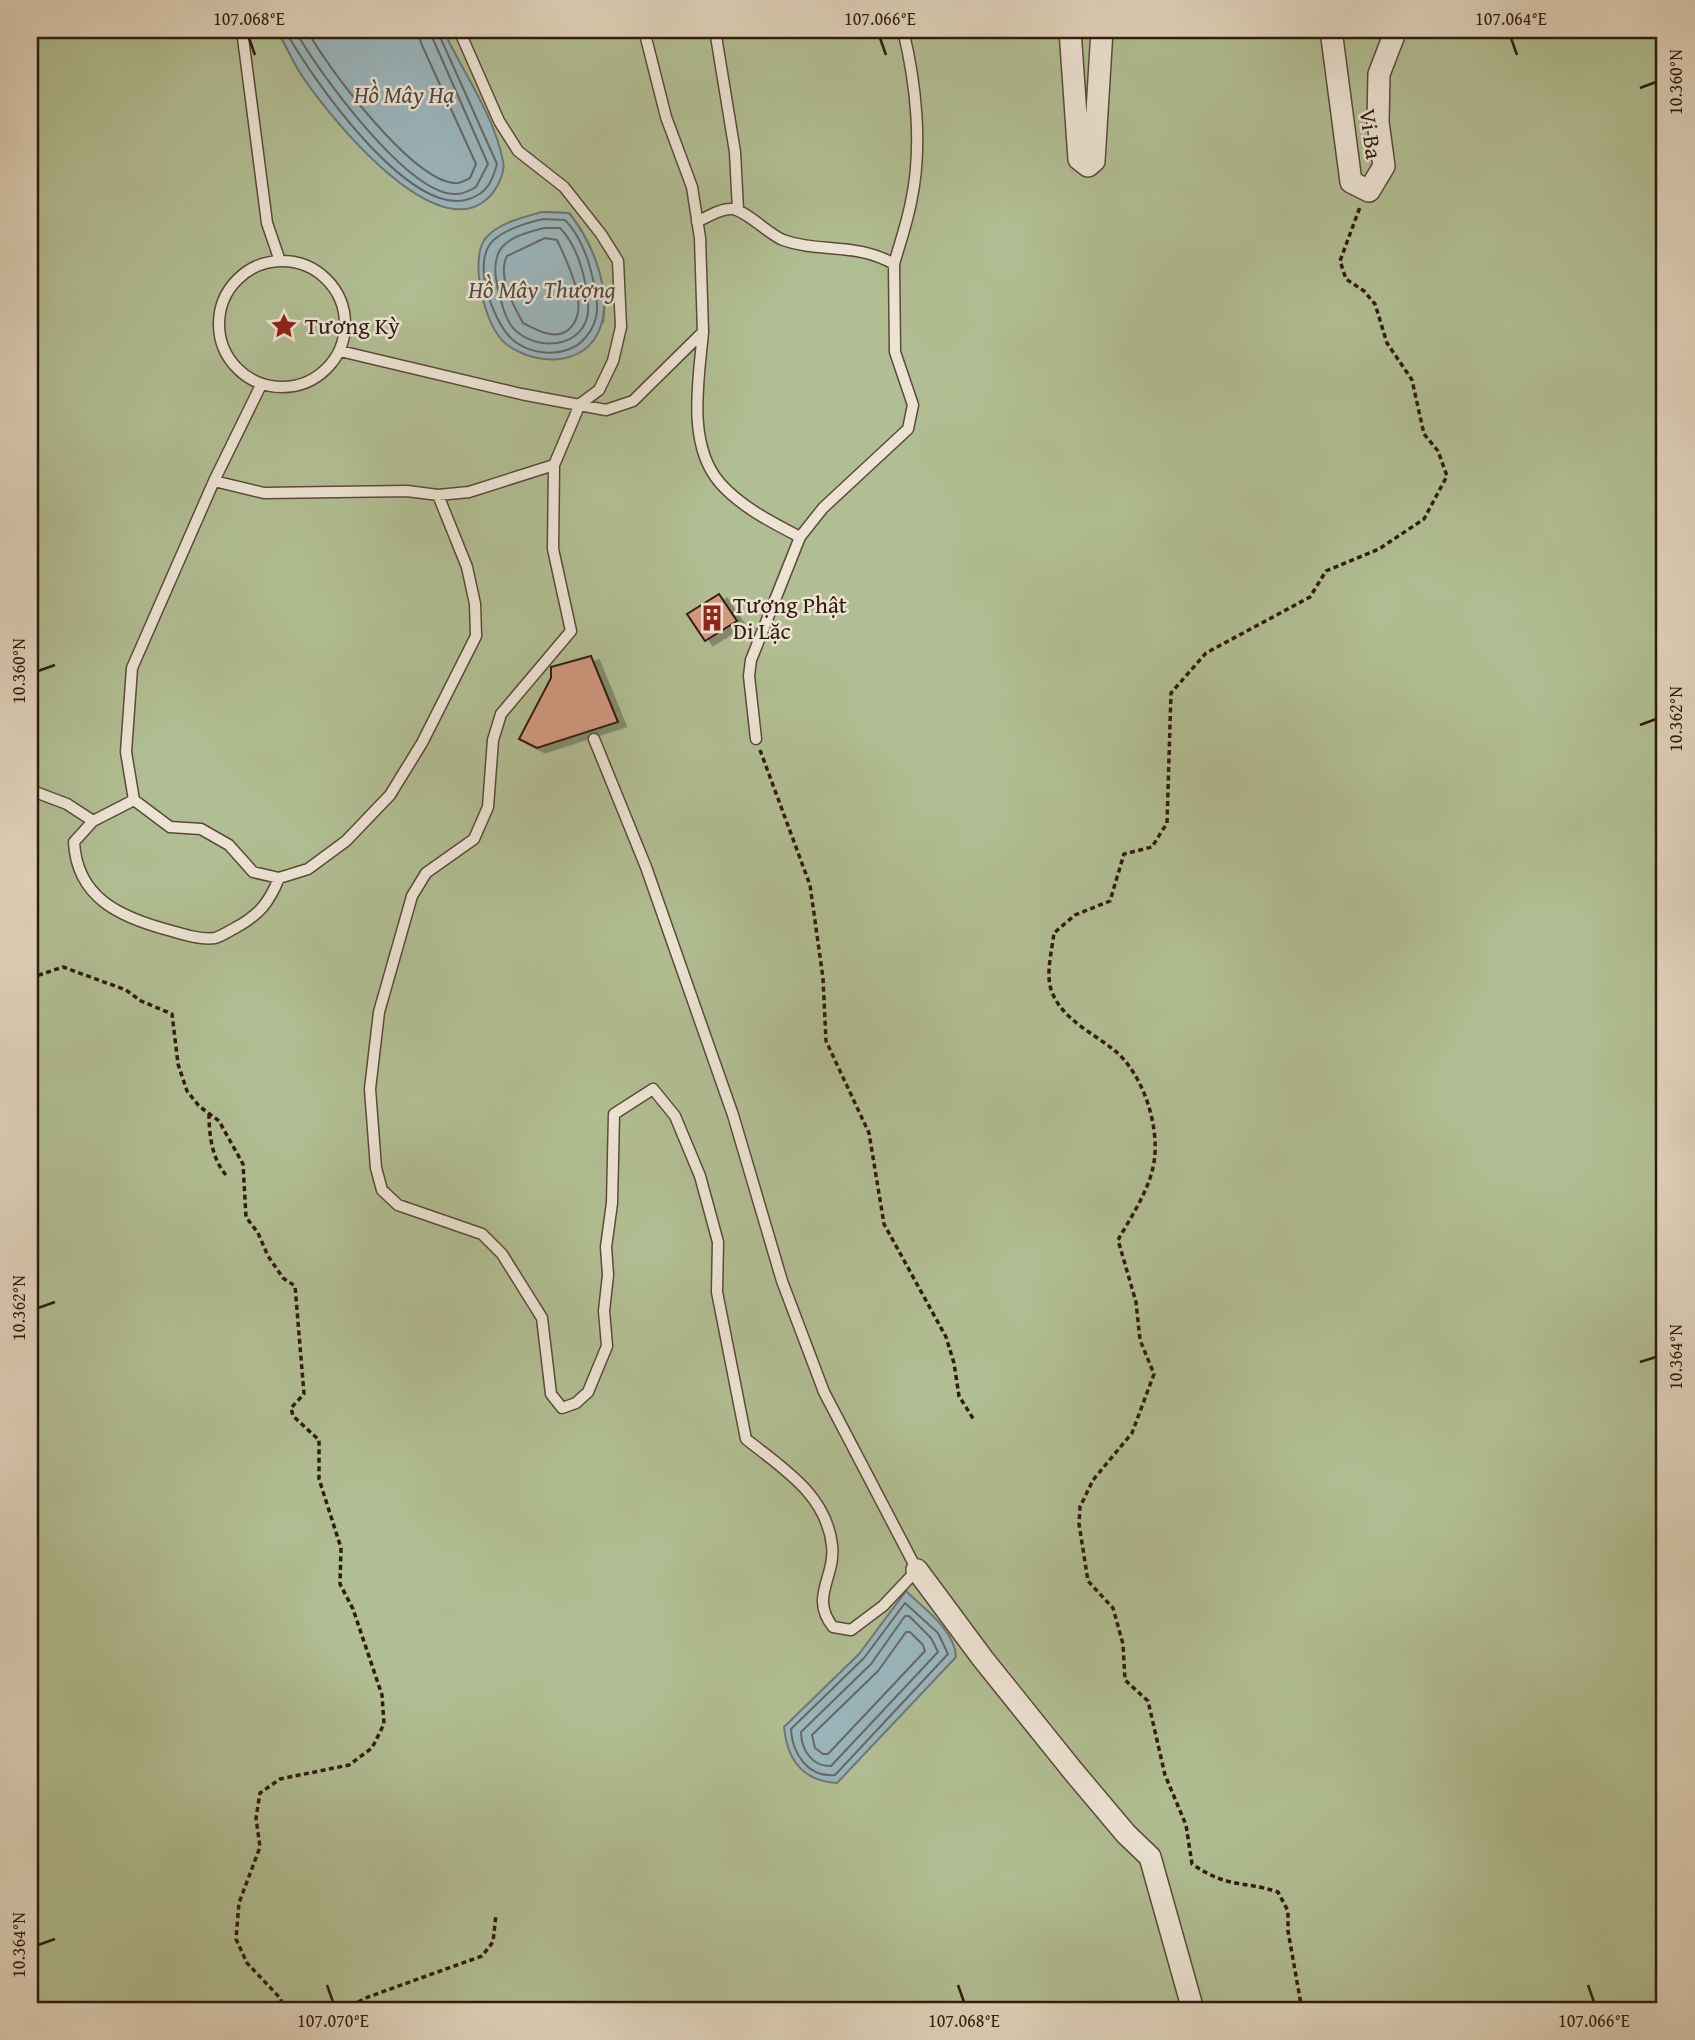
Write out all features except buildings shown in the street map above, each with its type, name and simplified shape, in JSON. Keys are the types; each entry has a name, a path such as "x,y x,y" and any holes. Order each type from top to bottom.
{"street":[{"path":"1069,30 1079,159 1088,166 1094,161 1099,120 1102,30"},
{"name":"Vi Ba","path":"1331,30 1351,182 1369,191 1384,166 1378,122 1379,75 1396,30"},
{"path":"917,1570 1016,1700 1126,1834 1150,1857 1193,2010"}],"lane":[{"path":"242,30 267,223 280,261"},
{"path":"459,30 499,121 518,150 564,187 601,234 618,261 621,327 613,361 598,390 580,404 554,465 553,549 571,631 501,714 493,740 488,807 474,839 426,873 412,896 379,1012 370,1089 376,1168 382,1190 398,1205 482,1234 502,1254 542,1318 551,1395 562,1408 576,1404 588,1392 607,1346 604,1311 608,1275 606,1247 611,1203 614,1114 653,1089 675,1116 700,1176 718,1242 717,1292 746,1439 806,1486 823,1513 832,1546 821,1599 825,1617 833,1627 851,1630 883,1606 917,1570 824,1392 782,1281 724,1088 646,867 594,739"},
{"path":"644,30 666,117 692,187 697,222 703,332 696,412 699,434 719,482 740,501 800,537"},
{"path":"715,30 735,152 738,210"},
{"path":"756,739 749,676 751,660 800,537 823,508 908,429 913,405 895,352 894,264 912,200 916,152 915,97 903,30"},
{"path":"697,222 729,209 738,210 767,232 795,244 853,250 894,264"},
{"path":"280,261 311,268 335,289 344,309 346,330 340,351 330,366 316,379 299,386 280,388 261,385 242,375 227,358 219,337 218,316 226,294 239,277 258,265 280,261"},
{"path":"340,351 521,394 606,411 633,401 703,332"},
{"path":"261,385 214,481 132,668 127,752 134,800 170,827 201,829 229,845 253,872 279,878 308,869 346,841 390,795 422,743 476,636 475,604 467,567 438,495"},
{"path":"214,481 264,493 407,491 438,495 469,492 554,465"},
{"path":"30,790 67,804 93,821"},
{"path":"134,800 93,821 74,842 75,865 86,883 114,911 139,924 186,936 216,938 254,918 270,902 279,878"}],"path":[{"path":"1301,2010 1288,1931 1288,1911 1278,1892 1231,1885 1213,1878 1192,1864 1186,1825 1166,1775 1148,1700 1125,1680 1123,1644 1112,1608 1088,1581 1079,1524 1080,1507 1093,1480 1132,1433 1154,1374 1140,1340 1136,1302 1118,1240 1135,1212 1154,1163 1153,1124 1136,1076 1116,1051 1077,1025 1052,992 1050,965 1054,933 1075,915 1110,901 1124,854 1152,846 1167,823 1171,693 1206,653 1310,597 1326,571 1379,549 1424,519 1447,476 1438,451 1424,434 1412,380 1387,343 1375,304 1364,291 1346,279 1340,261 1349,231 1369,191"},
{"path":"756,739 810,885 823,978 826,1041 869,1133 884,1224 946,1337 954,1363 959,1396 974,1420"},
{"path":"30,978 63,967 126,990 141,1001 172,1014 178,1064 187,1091 219,1121 243,1164 246,1217 258,1233 268,1256 284,1278 295,1286 304,1394 291,1408 293,1416 319,1440 319,1479 341,1548 340,1584 353,1609 382,1695 384,1724 372,1748 349,1765 280,1779 260,1793 256,1818 260,1847 239,1903 236,1939 247,1963 281,1999 283,2010"},
{"path":"209,1114 215,1154 227,1176"},
{"path":"343,2010 368,1997 482,1956 493,1942 496,1914"}],"green space":[{"path":"30,30 277,30 298,69 330,110 494,135 443,30 1665,30 1665,2010 30,2010","holes":["542,212 569,213 585,237 597,264 603,293 603,322 485,239 502,226"]}],"water":[{"name":"Hồ Mây Hạ","path":"277,30 443,30 485,110 499,144 504,166 500,182 494,191 487,199 464,209 438,205 410,190 381,167 330,113 297,68"},
{"name":"Hồ Mây Thượng","path":"542,212 569,213 591,248 603,290 603,317 598,333 578,354 564,358 534,357 506,344 498,336 486,310 479,278 480,249 490,233 511,221"},
{"path":"906,1591 944,1629 954,1647 956,1657 837,1783 814,1778 798,1767 793,1759 784,1727 859,1654"}],"place":[{"name":"Tương Kỳ","path":"284,326"},
{"name":"Tượng Phật Di Lặc","path":"712,618"}]}
